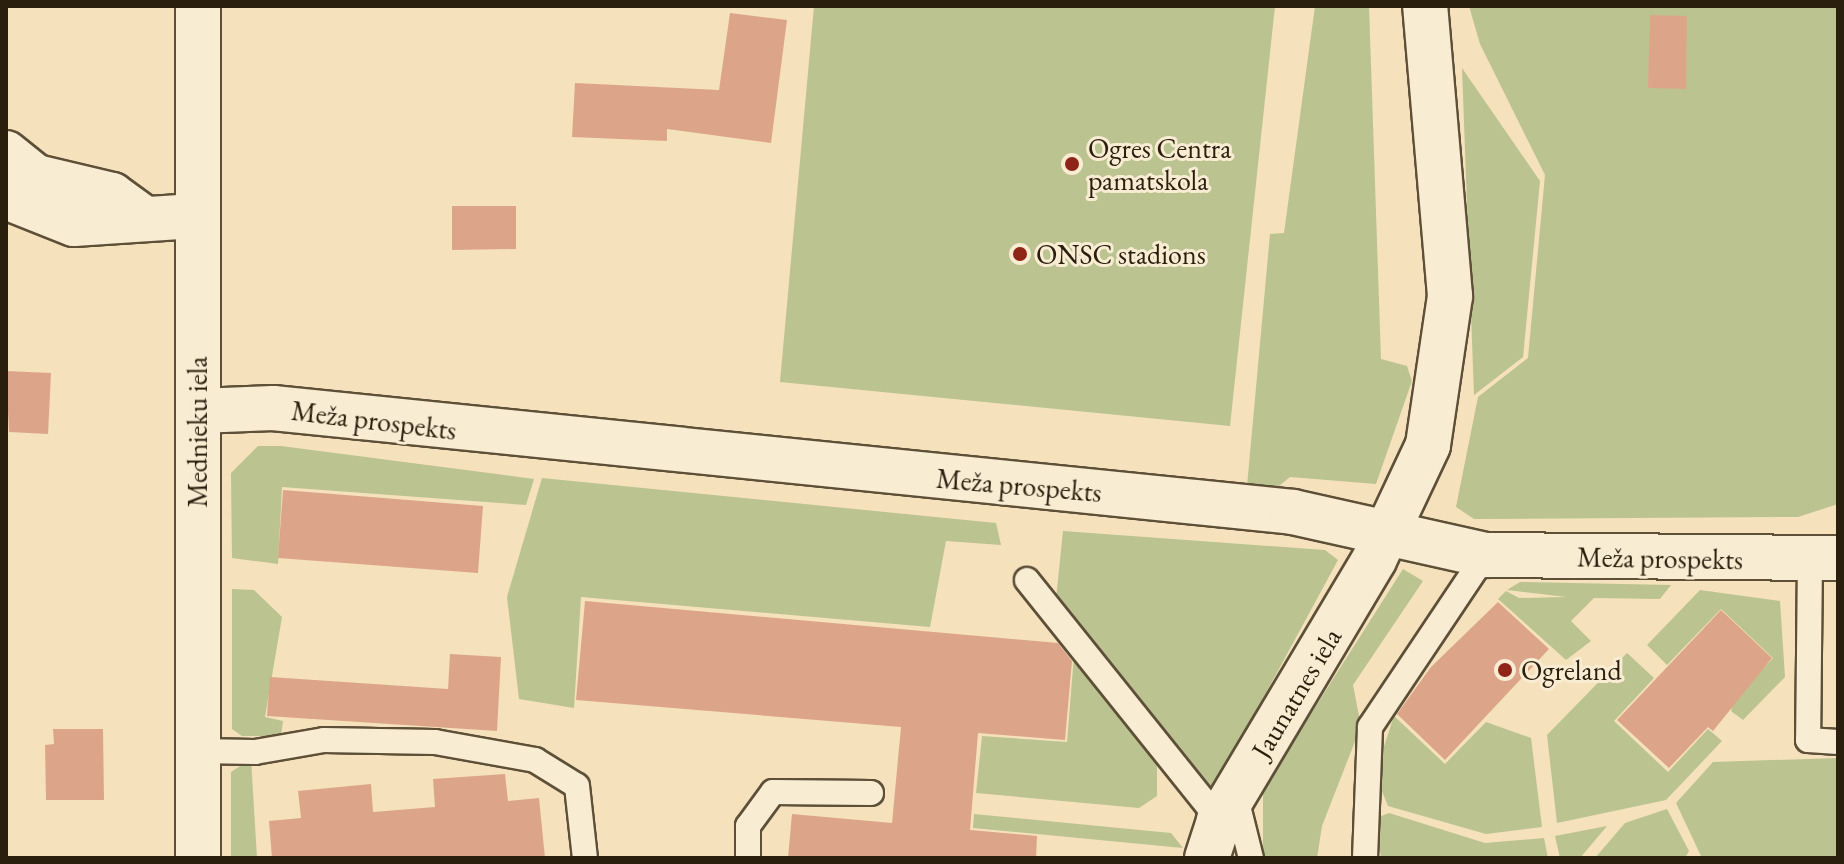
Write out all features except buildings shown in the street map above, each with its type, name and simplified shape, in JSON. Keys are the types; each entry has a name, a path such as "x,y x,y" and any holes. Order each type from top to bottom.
{"street":[{"name":"Mednieku iela","path":"198,6 195,216 198,858"},
{"name":"Jaunatnes iela","path":"1220,824 1390,529 1428,445 1447,355 1450,296 1425,6"},
{"path":"6,153 36,177 112,195 142,217"},
{"path":"6,197 74,224 103,227 142,217 195,216"},
{"name":"Meža prospekts","path":"198,411 273,408 1293,512 1390,529 1485,555 1824,558"}],"lane":[{"path":"1365,858 1370,727 1485,555"},
{"path":"1824,558 1808,740 1838,742"},
{"path":"1027,580 1220,824 1251,858"},
{"path":"197,751 255,752 324,740 435,742 535,760 577,786 585,858"},
{"path":"748,858 748,826 773,792 871,793"}],"green space":[{"name":"ONSC stadions","path":"814,6 1275,6 1230,426 780,382"},
{"path":"1315,6 1369,6 1381,359 1407,366 1412,381 1376,484 1290,477 1274,490 1247,486 1270,234 1284,233"},
{"path":"1469,6 1838,6 1838,504 1798,517 1474,519 1456,507 1478,397 1528,358 1545,175 1480,44"},
{"path":"1462,68 1540,181 1523,357 1474,395"},
{"path":"258,446 281,446 534,479 526,505 282,487 278,564 232,558 231,473"},
{"path":"542,478 996,523 1001,545 946,541 930,627 581,597 574,708 519,699 507,597"},
{"path":"1063,531 1325,550 1338,560 1210,796 1055,609"},
{"path":"1403,569 1423,581 1353,685 1361,726 1322,826 1317,858 1263,858 1263,789"},
{"path":"1520,582 1671,585 1660,599 1594,598 1571,621 1591,641 1566,660 1498,599 1506,591 1519,598 1566,597 1507,590"},
{"path":"232,589 254,590 282,617 265,717 283,721 281,736 242,736 232,729"},
{"path":"1700,590 1780,601 1785,677 1743,720 1731,711 1734,700 1773,658 1721,609 1667,665 1647,645"},
{"path":"1075,643 1157,762 1157,796 1139,808 976,793 982,736 1067,742"},
{"path":"1627,653 1654,678 1614,721 1668,772 1708,729 1722,741 1666,800 1557,823 1547,735"},
{"path":"1394,716 1445,764 1486,722 1531,738 1542,827 1486,834 1388,806 1375,774"},
{"path":"1838,758 1838,858 1702,858 1676,803 1713,762"},
{"path":"251,759 257,858 231,858 231,772"},
{"path":"1667,809 1689,851 1685,858 1595,858 1625,823"},
{"path":"1389,813 1485,843 1544,838 1548,858 1381,858 1376,818"},
{"path":"974,814 1171,833 1183,848 973,828"},
{"path":"1607,826 1580,858 1560,858 1555,836"}],"place":[{"name":"Ogres Centra pamatskola","path":"1072,164"},
{"name":"ONSC stadions","path":"1020,254"},
{"name":"Ogreland","path":"1505,670"}]}
